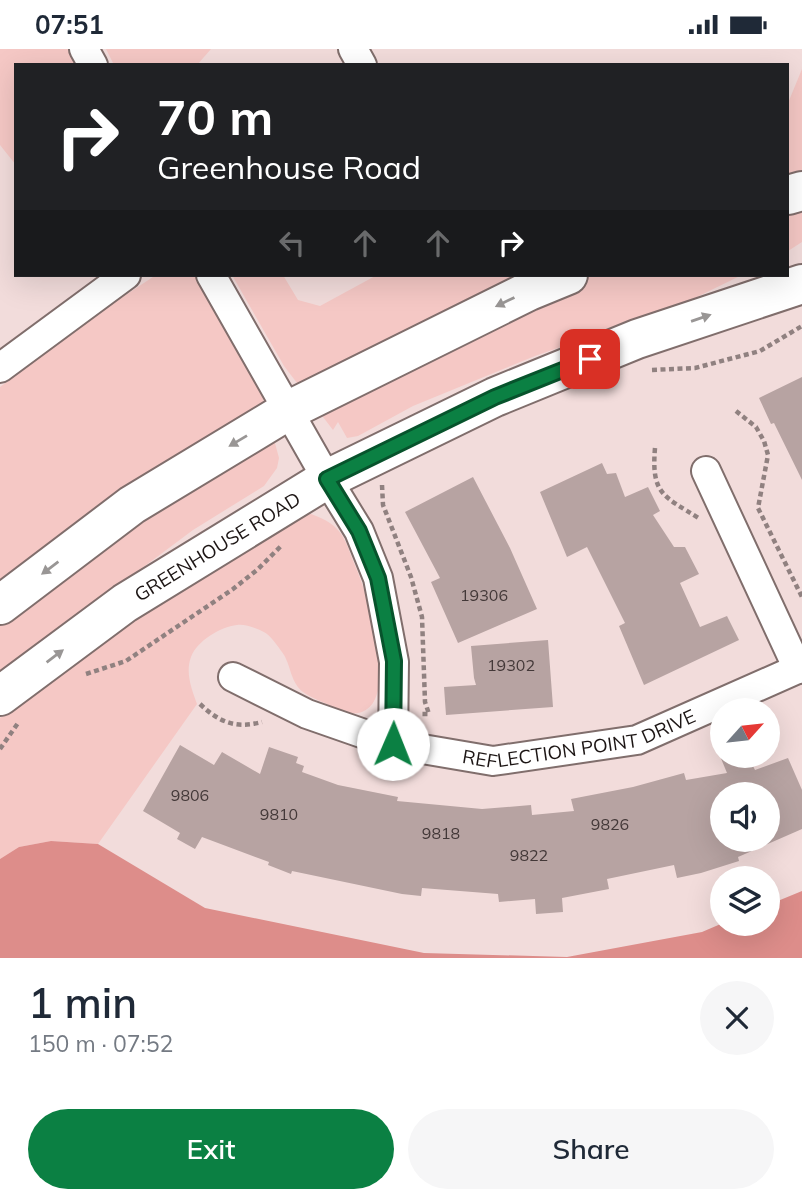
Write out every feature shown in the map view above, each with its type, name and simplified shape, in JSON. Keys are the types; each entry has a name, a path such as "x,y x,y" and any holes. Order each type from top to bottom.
{"main road":[{"path":"0,605 132,505 289,410 529,291 563,277"},
{"name":"GREENHOUSE ROAD","path":"12,706 125,603 334,491 508,392 637,339 802,284"}],"street":[{"path":"0,368 123,277"},
{"path":"213,277 359,531 378,578 394,661 393,744"},
{"path":"706,471 800,668"},
{"name":"REFLECTION POINT DRIVE","path":"233,677 307,714 393,744 493,761 637,740 800,668"}],"path":[{"path":"645,370 695,368 760,351 802,325"},
{"path":"736,411 756,427 764,441 768,454 758,508 802,597"},
{"path":"334,491 382,482 383,505 411,577 422,617 425,702 429,714 394,715"},
{"path":"78,677 126,661 233,589 284,544"},
{"path":"0,749 12,706"}],"shaded area":[{"path":"0,49 70,49 78,63 14,63 14,162 0,145"},
{"path":"106,49 211,49 199,63 113,63"},
{"path":"802,69 802,242 789,250 789,101"},
{"path":"153,277 197,277 259,384 279,458 277,468 264,486 193,530 102,598 0,681 0,387"},
{"path":"233,277 284,277 298,300 320,306 373,277 738,277 660,315 535,356 413,406 358,436 347,438 338,422 333,430 284,366"},
{"path":"311,514 330,523 341,534 368,603 379,654 380,679 375,698 365,711 346,713 303,692 294,680 284,655 265,632 244,625 223,629 204,640 191,657 189,675 197,704 98,844 51,841 19,847 0,859 0,718 62,669 177,590 296,517"},
{"path":"51,841 98,844 205,908 424,953 567,957 710,929 710,936 780,936 780,900 802,891 802,958 0,958 0,859 19,847"}],"building":[{"path":"802,377 802,480 759,398"},
{"path":"602,463 607,474 616,473 625,497 648,487 660,511 653,515 674,547 685,547 699,574 680,583 700,627 727,616 739,640 644,685 619,626 625,623 587,547 567,557 540,492"},
{"path":"473,477 510,548 537,609 458,643 431,582 440,578 405,512"},
{"path":"548,640 553,707 446,715 444,687 476,685 471,646"},
{"path":"180,745 214,765 222,752 260,774 269,747 298,757 296,763 304,766 302,772 338,785 398,797 397,801 482,809 531,805 532,815 574,811 571,799 633,787 684,773 686,780 727,773 725,768 780,768 780,761 788,758 802,790 802,829 780,839 780,782 710,782 710,852 749,852 738,857 739,861 723,866 710,866 710,870 677,878 674,865 607,879 609,889 562,898 563,912 536,914 535,899 499,902 498,894 422,888 421,896 292,871 291,874 268,865 269,862 202,837 195,849 177,839 180,833 143,811"}],"route":[{"path":"393,744 394,661 378,578 359,531 327,479 495,397 590,359"}]}
